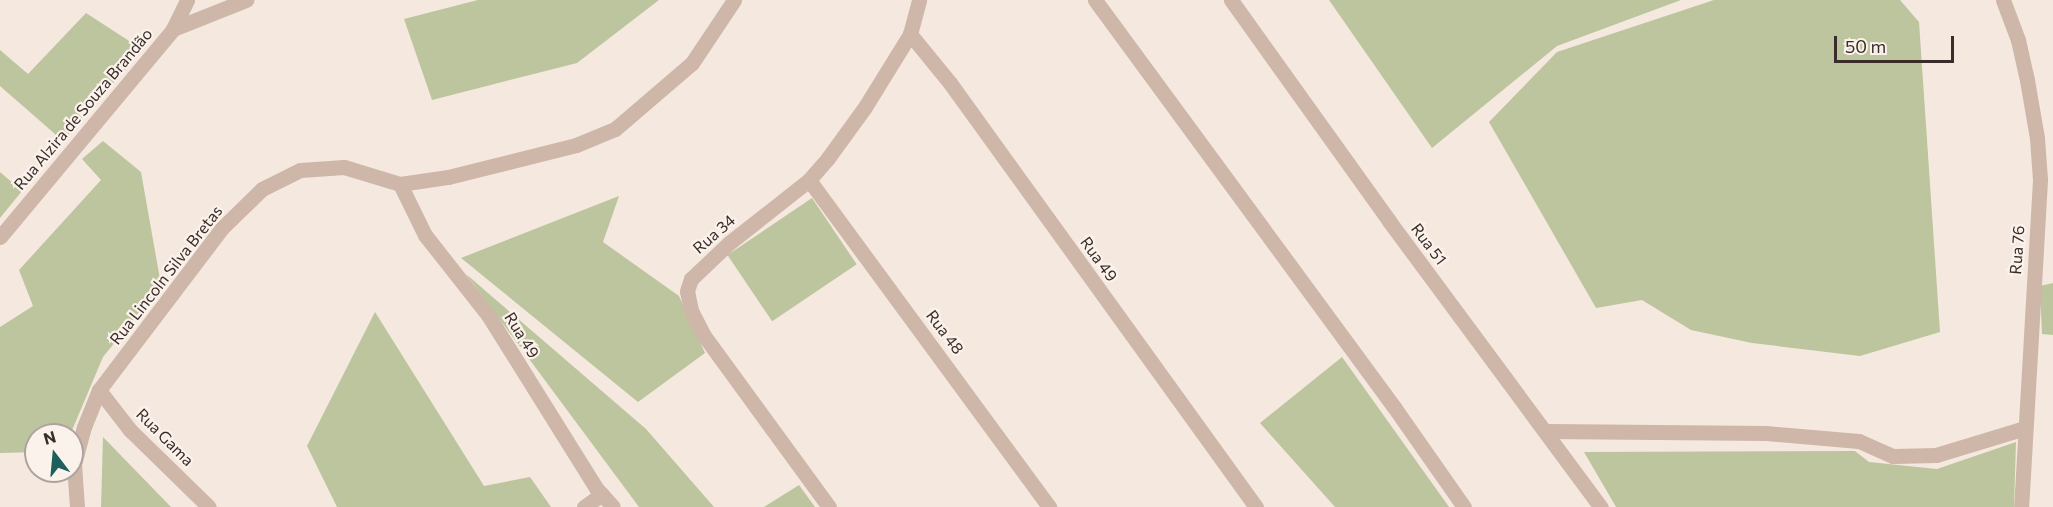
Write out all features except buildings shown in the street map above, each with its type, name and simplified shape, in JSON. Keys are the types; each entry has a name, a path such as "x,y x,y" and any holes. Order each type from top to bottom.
{"street":[{"name":"Rua Alzira de Souza Brandão","path":"0,237 173,30 187,0"},
{"path":"173,30 246,0"},
{"name":"Rua Lincoln Silva Bretas","path":"77,507 74,464 84,427 99,390 222,228 262,189 300,170 344,167 399,184 448,177 576,145 615,129 692,63 734,0"},
{"name":"Rua 34","path":"829,507 703,334 691,310 687,291 691,279 729,243 809,180 865,106 910,34 919,0"},
{"path":"1095,0 1394,406 1464,507"},
{"name":"Rua 51","path":"1232,0 1389,221 1601,507"},
{"name":"Rua 76","path":"2003,0 2018,40 2027,80 2037,138 2040,180 2021,507"},
{"name":"Rua 49","path":"910,34 957,93 1256,507"},
{"name":"Rua 48","path":"809,180 1050,507"},
{"name":"Rua 49","path":"399,184 425,235 488,315 602,494 613,507"},
{"name":"Rua Gama","path":"99,390 130,430 209,507"},
{"path":"1546,430 1766,433 1859,441 1893,456 1936,455 2025,428"},
{"path":"584,507 602,494"}],"green space":[{"path":"478,0 659,0 577,63 432,100 404,19"},
{"path":"1329,0 1681,0 1557,46 1432,148"},
{"path":"1714,0 1900,0 1919,22 1940,332 1860,356 1752,343 1691,330 1642,300 1596,308 1489,122 1557,52"},
{"path":"86,13 143,50 63,141 0,86 0,50 28,74"},
{"path":"103,141 141,172 161,285 103,357 75,423 24,423 24,452 0,453 0,327 33,306 19,270 101,180 82,159"},
{"path":"0,172 22,191 0,218"},
{"path":"619,196 603,242 679,296 705,353 638,402 461,258"},
{"path":"812,198 857,264 772,321 727,255"},
{"path":"466,274 646,429 714,507 639,507"},
{"path":"2053,283 2053,335 2042,334 2040,286"},
{"path":"375,312 484,486 530,477 551,507 337,507 307,446"},
{"path":"1342,357 1449,507 1335,507 1260,423"},
{"path":"103,437 171,507 101,507"},
{"path":"2016,442 2014,507 1616,507 1584,452 1855,451 1869,462 1937,469"},
{"path":"799,485 815,507 764,507"}]}
